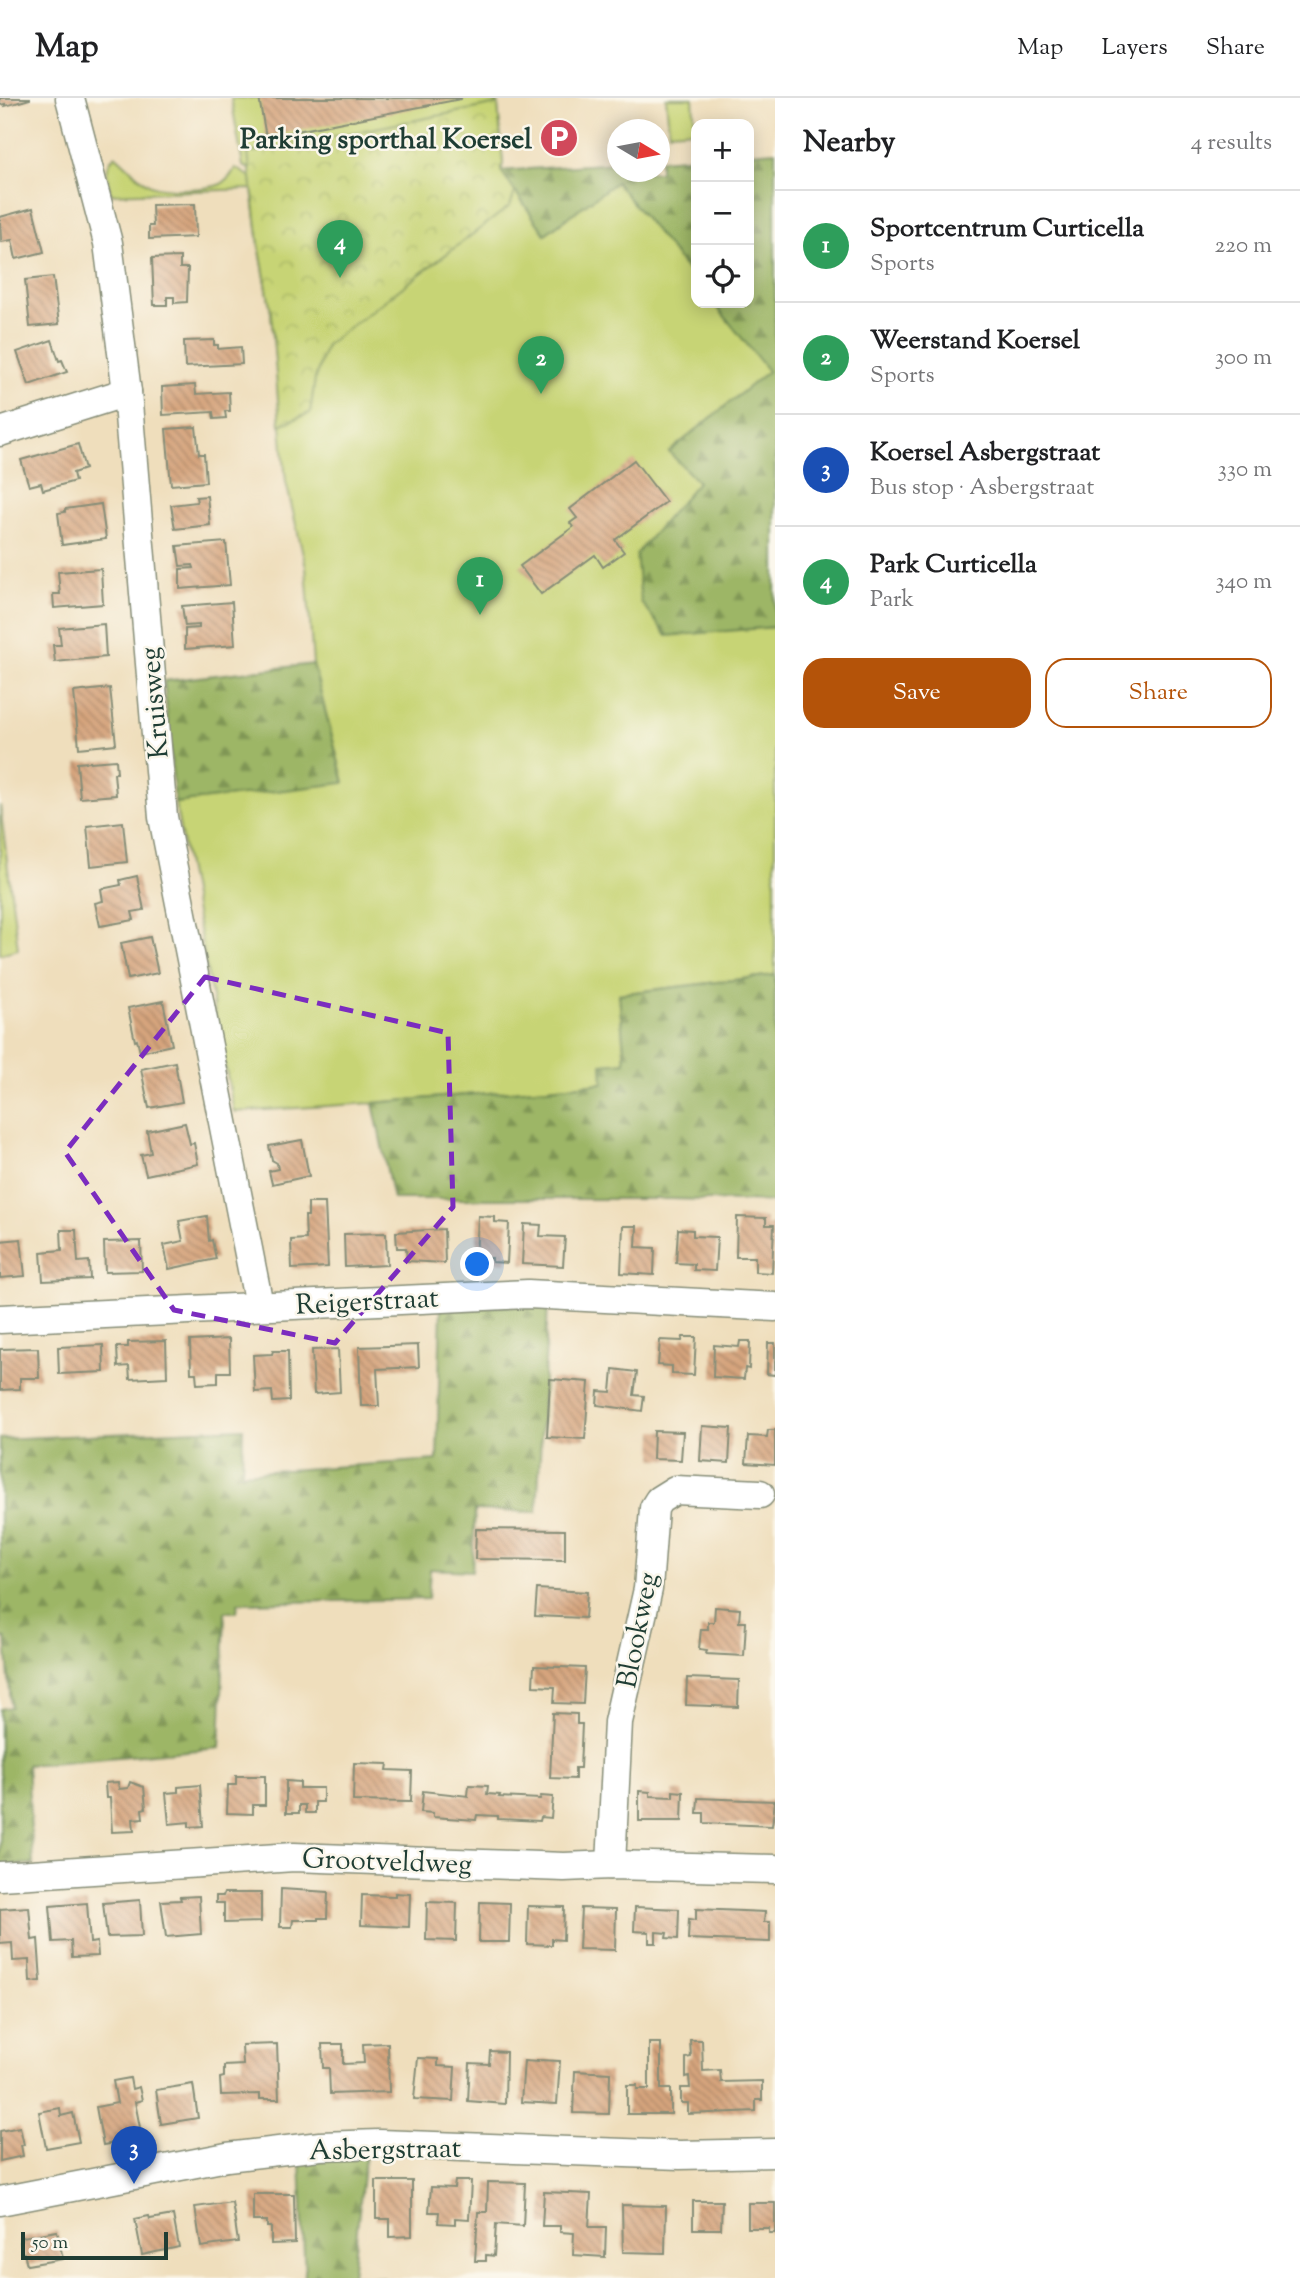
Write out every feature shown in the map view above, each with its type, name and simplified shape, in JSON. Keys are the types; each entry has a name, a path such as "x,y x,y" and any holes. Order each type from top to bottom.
{"street":[{"name":"Kruisweg","path":"70,98 108,243 127,393 163,817 260,1306"},
{"path":"0,432 127,393"},
{"name":"Reigerstraat","path":"0,1319 528,1294 775,1307"},
{"name":"Blookweg","path":"611,1865 618,1722 648,1589 654,1508 659,1500 675,1490 760,1494"},
{"name":"Grootveldweg","path":"0,1876 294,1857 564,1867 611,1865 775,1869"},
{"name":"Asbergstraat","path":"0,2201 227,2157 320,2146 393,2144 680,2155 775,2153"}],"highlighted area":[{"path":"205,977 448,1033 453,1207 335,1343 174,1310 65,1152"}],"green space":[{"path":"231,98 497,98 503,164 501,171 545,234 617,182 691,275 691,308 718,308 769,371 670,451 698,482 667,635 775,627 775,975 619,994 625,1062 604,1083 234,1112 175,803 344,782 313,664 306,567 286,482 271,312 252,189 111,194 107,173 115,155 149,184 163,188 206,188 226,181 235,168 251,177 250,169 243,166"},
{"path":"666,98 693,98 694,119 691,119 691,130 670,132 670,119 668,119"},
{"path":"498,104 503,164 501,171 515,192 510,206 326,345 315,379 310,413 280,425 271,312 259,244 248,153"},
{"path":"775,151 775,627 667,636 641,602 636,554 698,482 669,452 768,371 718,308 754,308 754,153"},
{"path":"691,157 691,275 616,182 670,182 670,159"},
{"path":"607,164 607,182 616,182 545,234 501,171"},
{"path":"313,664 344,783 175,803 164,681"},
{"path":"0,805 18,949 0,954"},
{"path":"775,975 775,1202 672,1199 393,1199 373,1103 603,1083 602,1064 625,1062 619,994"},
{"path":"548,1305 537,1512 475,1510 472,1571 430,1569 428,1599 238,1603 237,1612 225,1612 220,1748 27,1765 33,1864 0,1865 0,1709 11,1707 6,1638 0,1638 0,1439 243,1428 242,1473 437,1460 441,1308"},
{"path":"365,2156 352,2276 383,2278 305,2278 300,2161"}],"building":[{"path":"0,98 30,99 5,106 0,105"},
{"path":"259,98 461,98 461,99 266,137"},
{"path":"195,204 196,237 149,239 149,226 153,226 152,205"},
{"path":"33,208 44,252 16,259 12,240 1,242 0,217"},
{"path":"180,257 180,268 188,268 187,302 174,303 174,297 167,297 167,305 154,305 152,258"},
{"path":"53,277 59,324 30,327 25,280"},
{"path":"52,340 59,361 62,360 67,372 29,385 17,352"},
{"path":"214,340 218,349 241,347 242,364 185,367 184,341"},
{"path":"195,385 196,394 229,392 230,411 225,411 226,418 214,419 213,412 163,415 162,387"},
{"path":"196,427 199,454 204,454 206,482 171,485 166,429"},
{"path":"78,444 85,469 73,473 75,481 43,490 41,483 29,486 21,460"},
{"path":"634,460 666,502 615,540 624,552 603,567 595,555 541,594 520,566 573,527 570,523 577,518 570,509"},
{"path":"207,496 210,525 175,529 171,505 197,502 196,497"},
{"path":"101,504 106,539 62,545 58,513 65,512 65,509"},
{"path":"226,542 230,585 180,589 180,569 194,568 193,565 180,566 177,546"},
{"path":"101,569 103,604 54,608 53,594 60,594 58,572"},
{"path":"232,602 235,645 185,649 185,629 199,628 199,625 185,626 182,606"},
{"path":"104,624 106,657 55,662 53,645 61,645 59,628"},
{"path":"110,688 116,744 79,748 74,692"},
{"path":"116,760 116,795 80,798 77,763"},
{"path":"123,822 127,862 91,866 87,826"},
{"path":"137,876 144,910 132,912 134,920 100,926 95,903 103,901 101,889 121,885 120,880"},
{"path":"150,937 158,973 128,979 121,943"},
{"path":"163,1001 172,1045 140,1052 128,1008"},
{"path":"175,1062 182,1102 149,1108 141,1069"},
{"path":"185,1123 190,1144 194,1143 198,1164 146,1175 141,1155 151,1153 147,1131"},
{"path":"302,1140 309,1176 272,1184 269,1171 278,1169 277,1163 272,1160 269,1146"},
{"path":"308,1203 325,1203 328,1267 292,1269 291,1240 306,1239 305,1216 308,1216"},
{"path":"207,1216 209,1241 212,1240 216,1259 169,1269 164,1245 183,1241 179,1221"},
{"path":"478,1216 495,1217 495,1222 509,1223 507,1263 492,1262 492,1258 476,1258"},
{"path":"737,1217 766,1218 766,1225 774,1225 772,1273 755,1272 755,1257 736,1257"},
{"path":"524,1224 541,1225 540,1236 565,1237 563,1266 522,1264"},
{"path":"623,1226 637,1226 636,1247 655,1248 654,1275 621,1273"},
{"path":"444,1229 445,1263 407,1261 406,1248 397,1248 396,1232"},
{"path":"678,1229 693,1230 693,1236 717,1237 715,1271 694,1270 694,1264 676,1263"},
{"path":"61,1230 76,1230 78,1262 89,1261 90,1279 43,1281 41,1252 62,1250"},
{"path":"386,1233 387,1265 345,1267 344,1234"},
{"path":"21,1239 25,1276 0,1278 0,1241"},
{"path":"141,1241 142,1271 105,1272 104,1242"},
{"path":"683,1337 696,1337 694,1375 672,1374 672,1366 658,1365 660,1340 682,1341"},
{"path":"229,1339 230,1372 218,1372 218,1383 197,1384 196,1373 191,1373 190,1341"},
{"path":"166,1341 167,1377 130,1379 129,1366 118,1367 117,1347 128,1347 128,1342"},
{"path":"740,1341 750,1341 749,1369 745,1368 744,1379 713,1377 714,1345 739,1347"},
{"path":"768,1343 775,1343 775,1375 767,1374"},
{"path":"103,1345 104,1372 59,1374 58,1347"},
{"path":"418,1345 419,1367 377,1369 379,1406 361,1406 359,1347"},
{"path":"38,1348 39,1378 20,1378 20,1389 0,1390 0,1349"},
{"path":"338,1349 340,1392 314,1394 312,1350"},
{"path":"273,1351 288,1351 289,1401 273,1402 272,1391 255,1392 253,1355 272,1354"},
{"path":"613,1369 637,1372 634,1395 644,1396 642,1411 597,1405 598,1391 611,1392"},
{"path":"550,1379 589,1382 585,1439 547,1437"},
{"path":"702,1426 731,1428 729,1463 700,1461"},
{"path":"768,1430 775,1430 775,1465 746,1463 748,1436 767,1437"},
{"path":"654,1431 683,1432 681,1460 653,1459"},
{"path":"476,1529 565,1530 565,1560 475,1559"},
{"path":"537,1589 587,1592 585,1618 535,1616"},
{"path":"715,1607 740,1609 739,1622 746,1622 744,1656 706,1654 707,1650 699,1649 701,1629 708,1629 708,1622 714,1622"},
{"path":"534,1666 585,1668 583,1704 554,1703 555,1687 533,1686"},
{"path":"687,1678 739,1680 738,1707 686,1705"},
{"path":"553,1713 577,1714 577,1724 582,1724 580,1768 575,1768 575,1779 550,1778"},
{"path":"354,1763 388,1764 387,1770 412,1771 411,1802 353,1801"},
{"path":"236,1776 265,1776 265,1805 253,1805 253,1814 227,1813 228,1785 236,1785"},
{"path":"286,1781 300,1782 300,1788 323,1788 323,1802 315,1802 315,1813 305,1813 305,1805 299,1805 299,1813 286,1813"},
{"path":"118,1782 119,1789 128,1788 130,1782 144,1787 146,1808 142,1809 143,1818 133,1819 134,1831 112,1832 110,1798 106,1798 105,1783"},
{"path":"200,1785 203,1826 189,1827 189,1822 169,1824 166,1793 178,1792 178,1787"},
{"path":"469,1785 488,1786 487,1794 500,1795 499,1797 553,1797 551,1818 541,1817 540,1821 477,1815 476,1820 433,1817 433,1813 421,1812 423,1791 468,1796"},
{"path":"639,1791 650,1792 650,1796 673,1797 673,1791 683,1792 682,1821 639,1821"},
{"path":"698,1798 775,1801 772,1826 704,1823 704,1813 697,1813"},
{"path":"281,1889 328,1892 327,1918 293,1920 292,1927 280,1927"},
{"path":"224,1893 261,1893 261,1922 224,1923 224,1903 216,1903 216,1896 223,1896"},
{"path":"395,1893 410,1894 409,1927 361,1925 362,1895 395,1896"},
{"path":"199,1896 201,1934 166,1937 161,1901"},
{"path":"140,1900 142,1936 107,1937 103,1903"},
{"path":"427,1902 457,1903 456,1941 426,1940"},
{"path":"480,1902 510,1903 509,1942 479,1942"},
{"path":"87,1903 90,1943 97,1942 98,1956 72,1957 71,1941 53,1942 50,1906"},
{"path":"528,1906 564,1907 563,1940 552,1939 552,1945 527,1944"},
{"path":"29,1907 32,1940 38,1939 41,1981 30,1982 29,1960 13,1961 12,1943 0,1944 0,1909"},
{"path":"635,1907 679,1909 678,1939 666,1938 667,1933 656,1932 656,1943 649,1943 649,1932 634,1931"},
{"path":"581,1908 616,1909 615,1950 579,1949"},
{"path":"696,1909 765,1912 764,1922 770,1922 770,1942 688,1939 689,1919 696,1920"},
{"path":"690,2040 702,2040 703,2071 720,2070 721,2082 762,2081 762,2100 756,2100 756,2111 688,2114 688,2103 681,2103 681,2088 690,2088 689,2076 686,2077 686,2058 691,2057"},
{"path":"388,2043 389,2092 330,2094 329,2068 323,2068 322,2044 343,2044 343,2064 364,2063 363,2044"},
{"path":"649,2043 661,2043 661,2089 671,2089 671,2114 627,2114 627,2085 637,2085 637,2089 649,2089"},
{"path":"277,2044 279,2099 260,2099 260,2094 221,2095 220,2078 224,2077 224,2066 243,2065 242,2045"},
{"path":"490,2051 506,2052 505,2104 468,2101 470,2063 489,2064"},
{"path":"418,2058 438,2059 438,2066 455,2067 453,2101 414,2099"},
{"path":"537,2060 560,2061 557,2104 521,2102 524,2061 538,2062"},
{"path":"575,2071 610,2073 609,2114 573,2113"},
{"path":"130,2078 132,2089 139,2087 142,2100 135,2102 142,2138 103,2145 96,2107 117,2103 113,2081"},
{"path":"193,2084 198,2118 161,2124 156,2090"},
{"path":"60,2108 61,2116 73,2113 79,2142 46,2148 39,2112"},
{"path":"20,2127 24,2145 21,2145 23,2156 0,2161 0,2131"},
{"path":"376,2181 412,2181 412,2236 390,2237 390,2219 376,2219"},
{"path":"455,2181 471,2181 469,2219 455,2218 455,2224 438,2223 439,2212 429,2212 431,2187 454,2188"},
{"path":"488,2182 525,2183 523,2226 496,2224 494,2256 486,2255 486,2261 475,2261 478,2212 487,2212"},
{"path":"544,2192 591,2194 589,2227 606,2227 605,2257 573,2255 574,2233 560,2232 560,2226 542,2226"},
{"path":"253,2194 294,2194 295,2243 271,2244 271,2227 267,2227 267,2221 253,2221"},
{"path":"693,2201 722,2201 721,2229 693,2229"},
{"path":"232,2202 238,2242 201,2247 195,2207"},
{"path":"748,2203 775,2203 775,2233 769,2233 769,2228 748,2228"},
{"path":"622,2205 666,2206 665,2253 623,2252"},
{"path":"173,2215 179,2247 142,2255 135,2219"},
{"path":"57,2231 63,2259 27,2265 22,2253 22,2237"}],"place":[{"name":"Parking sporthal Koersel","path":"559,138"},
{"name":"Park Curticella","path":"340,278"},
{"name":"Weerstand Koersel","path":"541,394"},
{"name":"Sportcentrum Curticella","path":"480,615"},
{"name":"Koersel Asbergstraat","path":"134,2184"}]}
